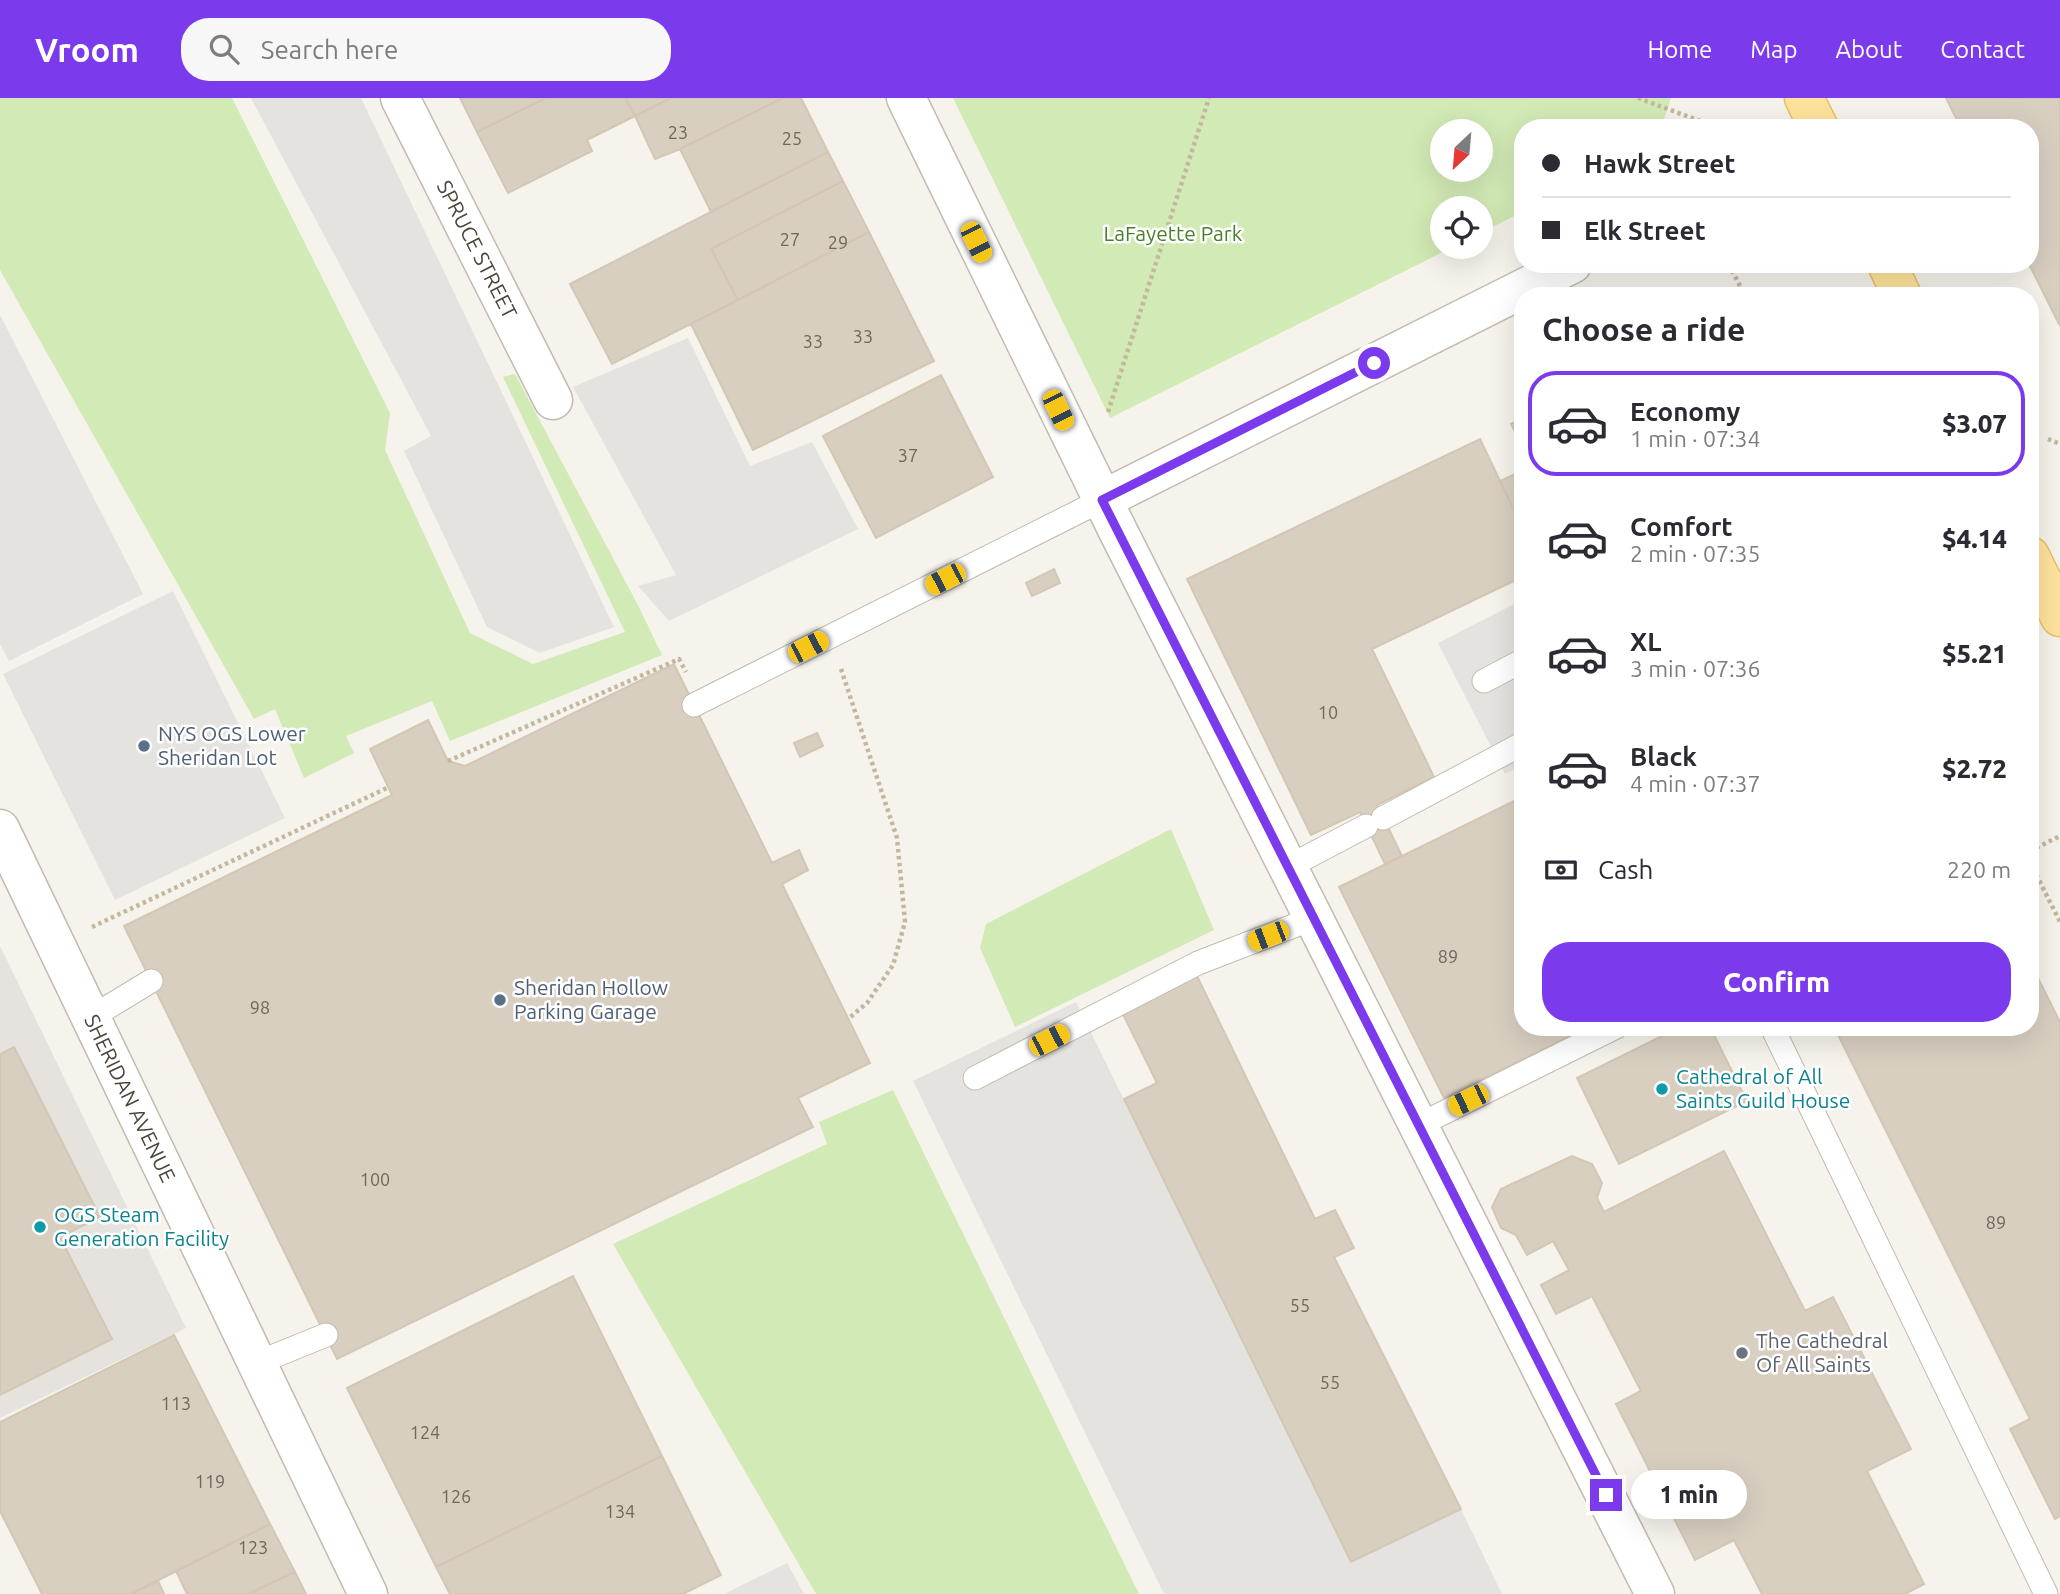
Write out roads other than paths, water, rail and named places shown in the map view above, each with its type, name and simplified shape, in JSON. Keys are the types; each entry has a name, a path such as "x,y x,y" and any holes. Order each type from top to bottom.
{"main road":[{"path":"1804,98 1814,119"},
{"path":"2039,574 2060,617"}],"street":[{"name":"SPRUCE STREET","path":"400,98 553,400"},
{"path":"906,98 1102,500 1655,1594"},
{"path":"1526,287 1554,273"},
{"path":"1102,500 1514,293"},
{"name":"SHERIDAN AVENUE","path":"0,829 368,1594"}],"lane":[{"path":"697,703 1102,500"},
{"path":"1484,681 1514,665"},
{"path":"1288,867 1514,748"},
{"path":"975,1078 1198,963 1314,918"},
{"path":"90,1018 151,981"},
{"path":"1419,1125 1598,1036"},
{"path":"1776,1036 2046,1594"},
{"path":"257,1363 326,1335"}],"place":[{"name":"NYS OGS Lower Sheridan Lot","path":"144,746"},
{"name":"Sheridan Hollow Parking Garage","path":"500,1000"},
{"name":"Cathedral of All Saints Guild House","path":"1662,1089"},
{"name":"OGS Steam Generation Facility","path":"40,1227"},
{"name":"The Cathedral Of All Saints","path":"1742,1353"}],"park label":[{"name":"LaFayette Park","path":"1173,234"}]}
